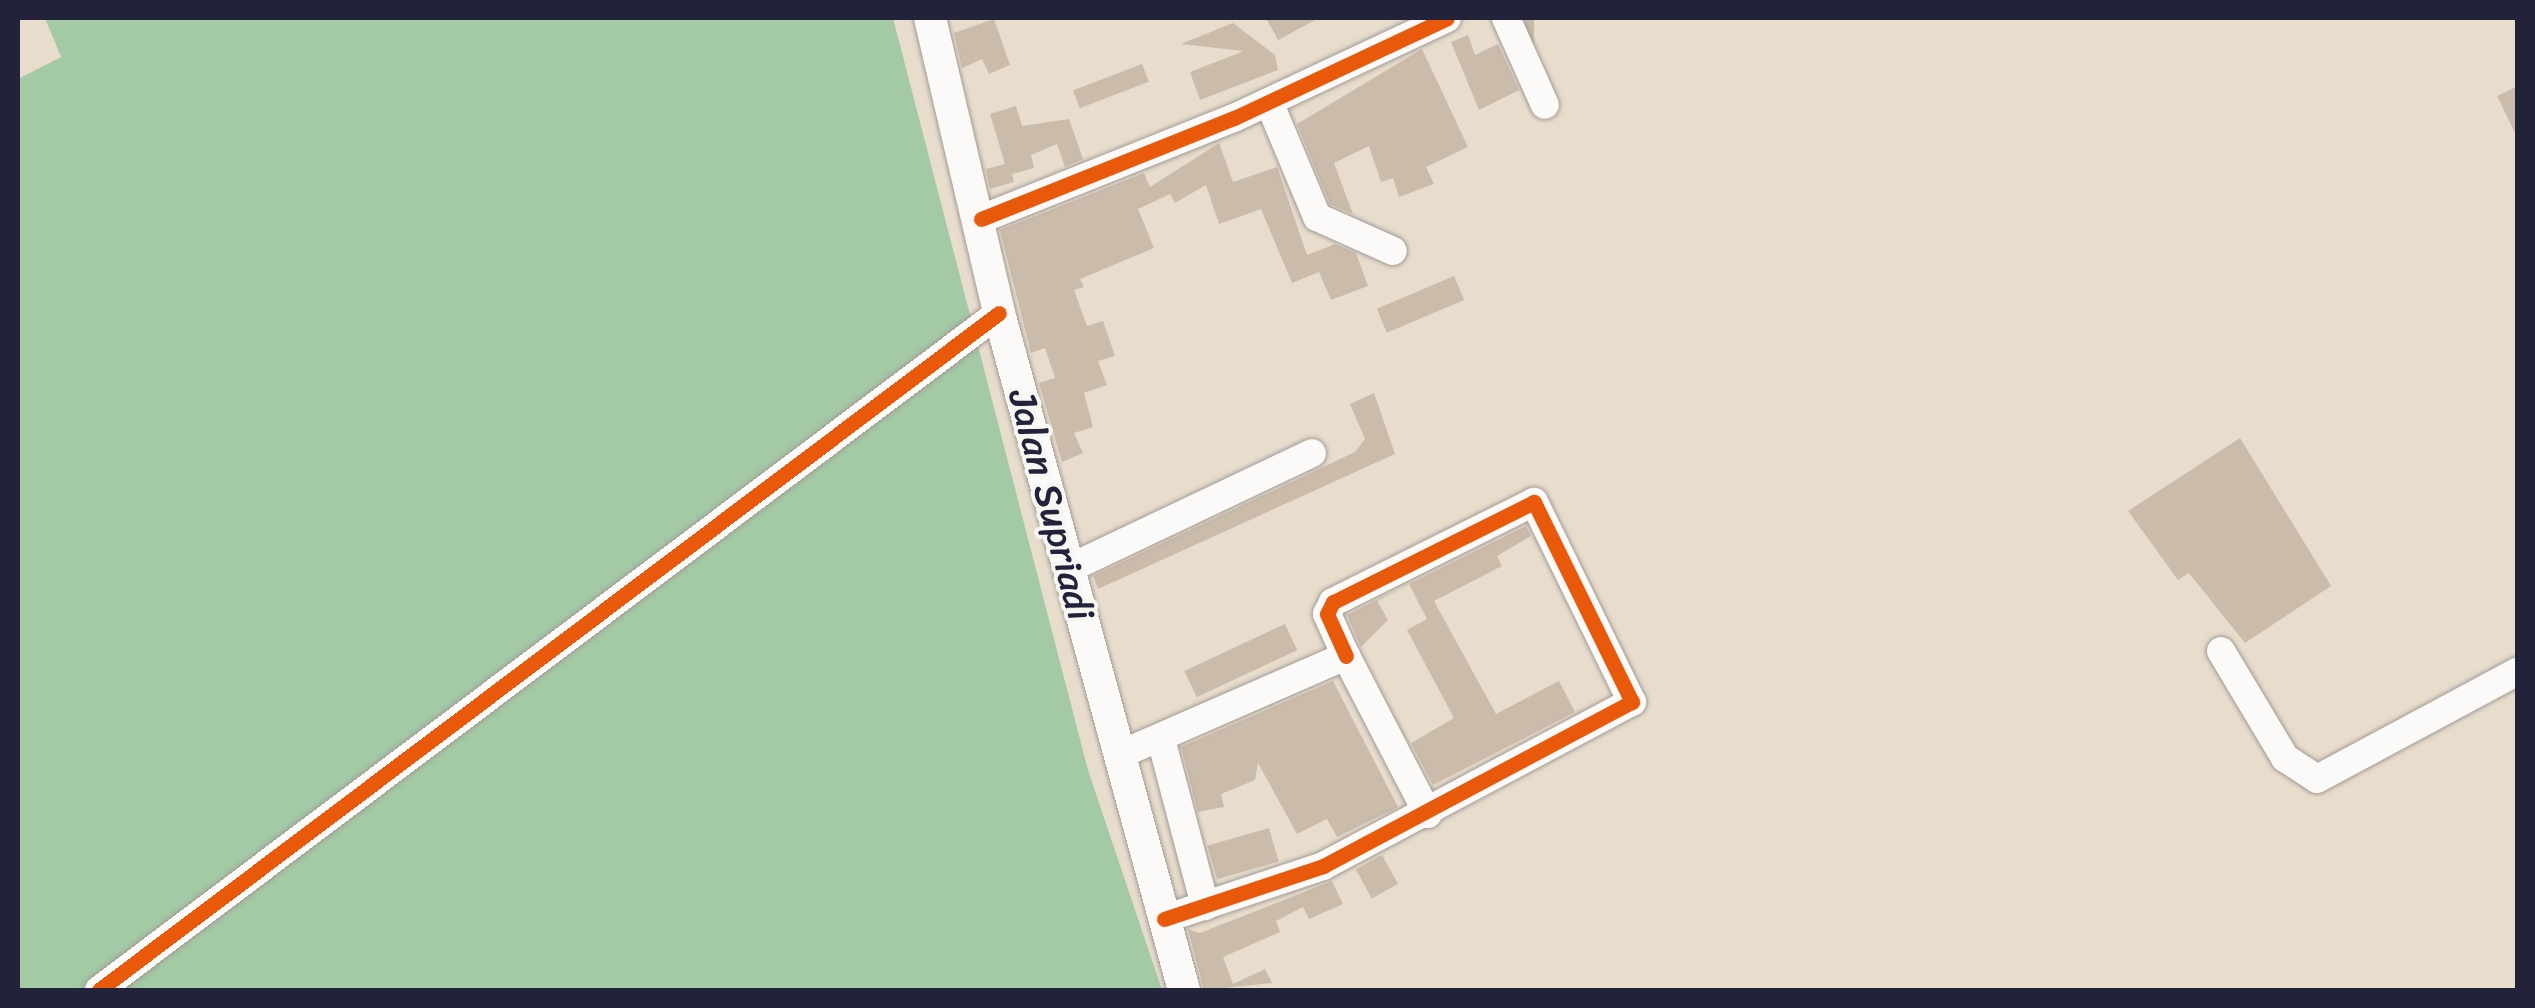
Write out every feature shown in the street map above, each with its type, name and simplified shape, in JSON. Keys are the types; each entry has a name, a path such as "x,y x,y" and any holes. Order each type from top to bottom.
{"main road":[{"name":"Jalan Supriadi","path":"930,18 981,219 999,314 1184,990"}],"street":[{"path":"981,219 1270,102 1447,18"},
{"path":"1506,18 1545,105"},
{"path":"1270,102 1316,217 1393,251"},
{"path":"98,990 999,314"},
{"path":"1068,569 1312,453"},
{"path":"1164,919 1290,881 1428,814 1632,702 1544,507 1529,503 1448,538 1333,602 1327,614 1428,814"},
{"path":"2221,651 2285,758 2316,779 2518,671"},
{"path":"1119,755 1346,656"},
{"path":"1161,739 1205,906"}],"green space":[{"path":"45,18 893,18 1088,770 1162,990 18,990 18,79 61,57"}],"building":[{"path":"1266,18 1319,18 1278,40"},
{"path":"1525,18 1534,18 1534,87 1525,87"},
{"path":"994,19 1010,65 989,74 982,59 962,68 954,33"},
{"path":"1233,23 1275,55 1278,70 1200,100 1190,72 1244,51 1181,44"},
{"path":"1468,35 1475,55 1498,44 1519,90 1479,110 1451,42"},
{"path":"1422,49 1468,147 1426,167 1434,184 1399,197 1393,178 1381,182 1369,146 1334,163 1353,214 1330,204 1297,124"},
{"path":"1142,64 1149,82 1080,108 1073,91"},
{"path":"2518,86 2518,139 2497,96"},
{"path":"1016,106 1022,126 1069,119 1083,159 1065,167 1057,144 1031,155 1034,168 1012,174 1014,182 990,189 986,169 1005,164 990,114"},
{"path":"1219,143 1233,182 1277,167 1307,255 1335,244 1356,253 1368,286 1331,300 1319,272 1292,283 1261,209 1219,224 1206,185 1175,203 1170,194 1138,209 1154,248 1080,279 1084,287 1074,290 1087,326 1103,321 1115,356 1098,361 1107,385 1084,393 1093,427 1074,433 1083,453 1062,462 1039,383 1055,378 1045,348 1031,353 1000,230 1144,173 1150,187"},
{"path":"1454,276 1464,300 1387,333 1377,309"},
{"path":"1374,393 1395,454 1098,589 1093,576 1355,452 1365,439 1350,404"},
{"path":"2240,438 2331,586 2245,643 2189,573 2178,580 2128,511"},
{"path":"1526,526 1531,536 1497,556 1502,566 1434,601 1496,714 1559,681 1575,712 1433,785 1411,743 1454,718 1407,630 1427,619 1409,584"},
{"path":"1403,587 1377,601 1388,620 1361,647 1347,615"},
{"path":"1285,624 1297,650 1197,697 1184,671"},
{"path":"1333,681 1398,807 1337,837 1327,819 1297,834 1258,763 1255,780 1221,794 1224,807 1198,812 1181,747"},
{"path":"1269,828 1279,862 1217,879 1207,846"},
{"path":"1382,855 1398,884 1372,898 1356,870"},
{"path":"1332,881 1343,904 1309,919 1303,907 1276,921 1280,932 1223,957 1233,984 1265,969 1272,983 1204,990 1188,929 1200,933"}],"cycle path":[{"path":"981,219 1234,118 1447,18"},
{"path":"99,990 999,313"},
{"path":"1164,919 1323,866 1632,702 1534,502 1333,602 1327,614 1346,656"}]}
